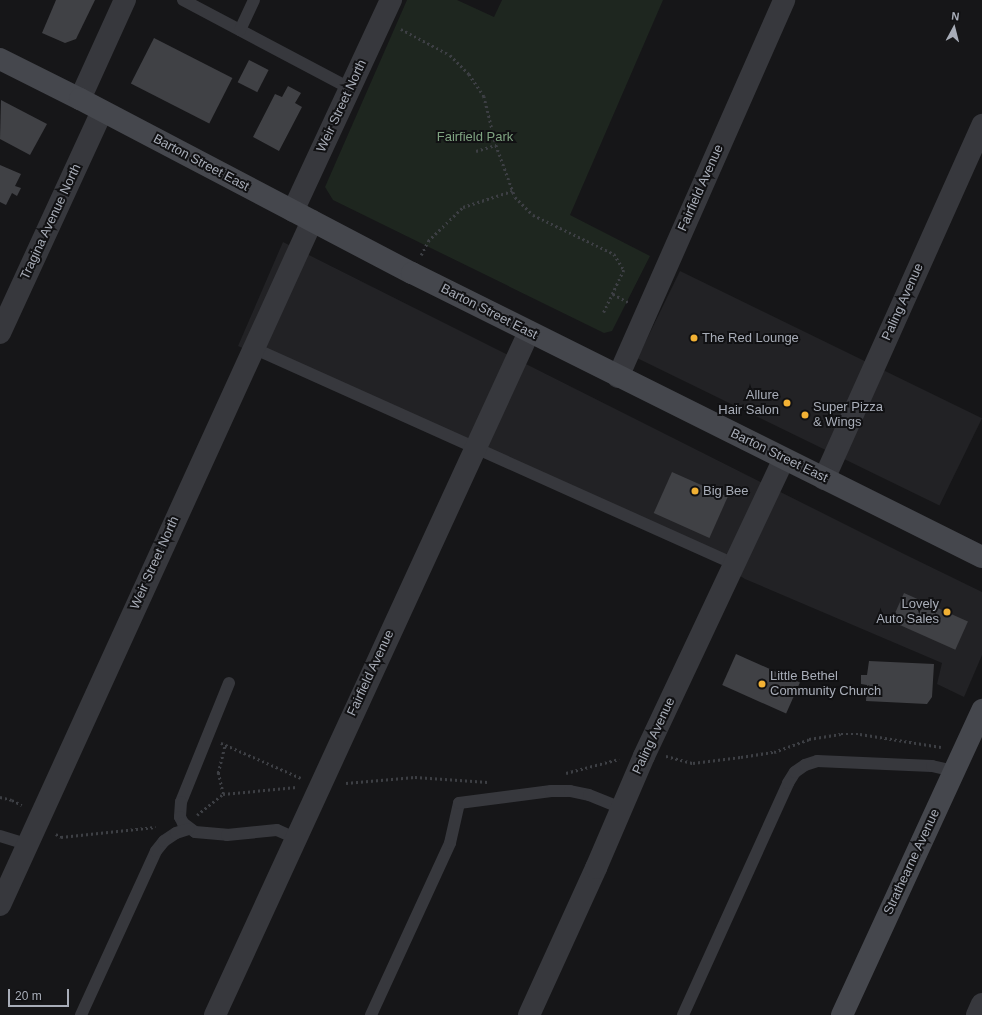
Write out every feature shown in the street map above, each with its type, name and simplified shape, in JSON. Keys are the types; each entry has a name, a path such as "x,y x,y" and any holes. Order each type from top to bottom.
{"main road":[{"name":"Barton Street East","path":"0,59 80,99 412,273 618,377 982,557"},
{"name":"Strathearne Avenue","path":"842,1015 982,710"}],"street":[{"path":"80,99 125,0"},
{"name":"Weir Street North","path":"293,211 391,0"},
{"name":"Fairfield Avenue","path":"618,377 784,0"},
{"name":"Tragina Avenue North","path":"0,333 102,111"},
{"name":"Paling Avenue","path":"824,479 982,126"},
{"name":"Weir Street North","path":"0,905 312,221"},
{"name":"Fairfield Avenue","path":"215,1015 295,838 529,332"},
{"name":"Paling Avenue","path":"529,1015 644,756 784,459"},
{"path":"977,1015 982,1004"}],"lane":[{"path":"183,0 350,89"},
{"path":"240,30 254,0"},
{"path":"254,348 734,564"},
{"path":"229,683 208,738 180,802 179,809 186,826 195,832 227,835 277,830 295,838"},
{"path":"683,1015 788,783 795,772 805,765 817,761 932,766 958,762"},
{"path":"371,1015 450,843 459,803 570,790 622,808"},
{"path":"81,1015 156,851 164,840 186,826"},
{"path":"0,836 27,844"}],"path":[{"path":"382,20 450,55 469,74 484,96 496,145 515,197 533,215 614,254 624,270 604,312"},
{"path":"476,151 496,145"},
{"path":"412,273 428,241 453,215 463,207 512,191"},
{"path":"562,775 617,759 663,755 693,763 774,752 809,739 848,734 860,734 931,744 958,762"},
{"path":"208,738 225,744 319,786"},
{"path":"223,794 218,773 225,744"},
{"path":"0,797 12,800 29,809 37,822 61,837 186,826 193,818 223,794 415,777 494,782"}],"shaded area":[{"path":"283,242 982,592 982,655 964,697 937,684 942,663 745,579 718,562 238,346"},
{"path":"680,271 982,418 939,505 637,358"}],"green space":[{"name":"Fairfield Park","path":"407,0 457,0 494,17 502,0 663,0 570,215 650,256 612,331 604,333 333,200 325,187"}],"building":[{"path":"56,0 95,0 76,39 65,43 42,33"},
{"path":"154,38 232,78 209,123 131,83"},
{"path":"249,60 269,70 257,92 238,82"},
{"path":"288,86 301,93 295,103 302,107 279,151 253,137 275,94 282,97"},
{"path":"1,100 47,124 30,155 0,139"},
{"path":"0,165 21,174 15,186 21,188 17,196 12,193 6,205 0,202"},
{"path":"672,472 728,497 709,538 654,513"},
{"path":"904,593 968,621 955,650 891,621"},
{"name":"Little Bethel Community Church","path":"736,654 800,682 786,714 722,685"},
{"path":"869,661 934,664 932,697 927,704 866,701 867,685 861,684 861,675 867,675"}],"place":[{"name":"The Red Lounge","path":"694,338"},
{"name":"Allure Hair Salon","path":"787,403"},
{"name":"Super Pizza & Wings","path":"805,415"},
{"name":"Big Bee","path":"695,491"},
{"name":"Lovely Auto Sales","path":"947,612"},
{"name":"Little Bethel Community Church","path":"762,684"}]}
